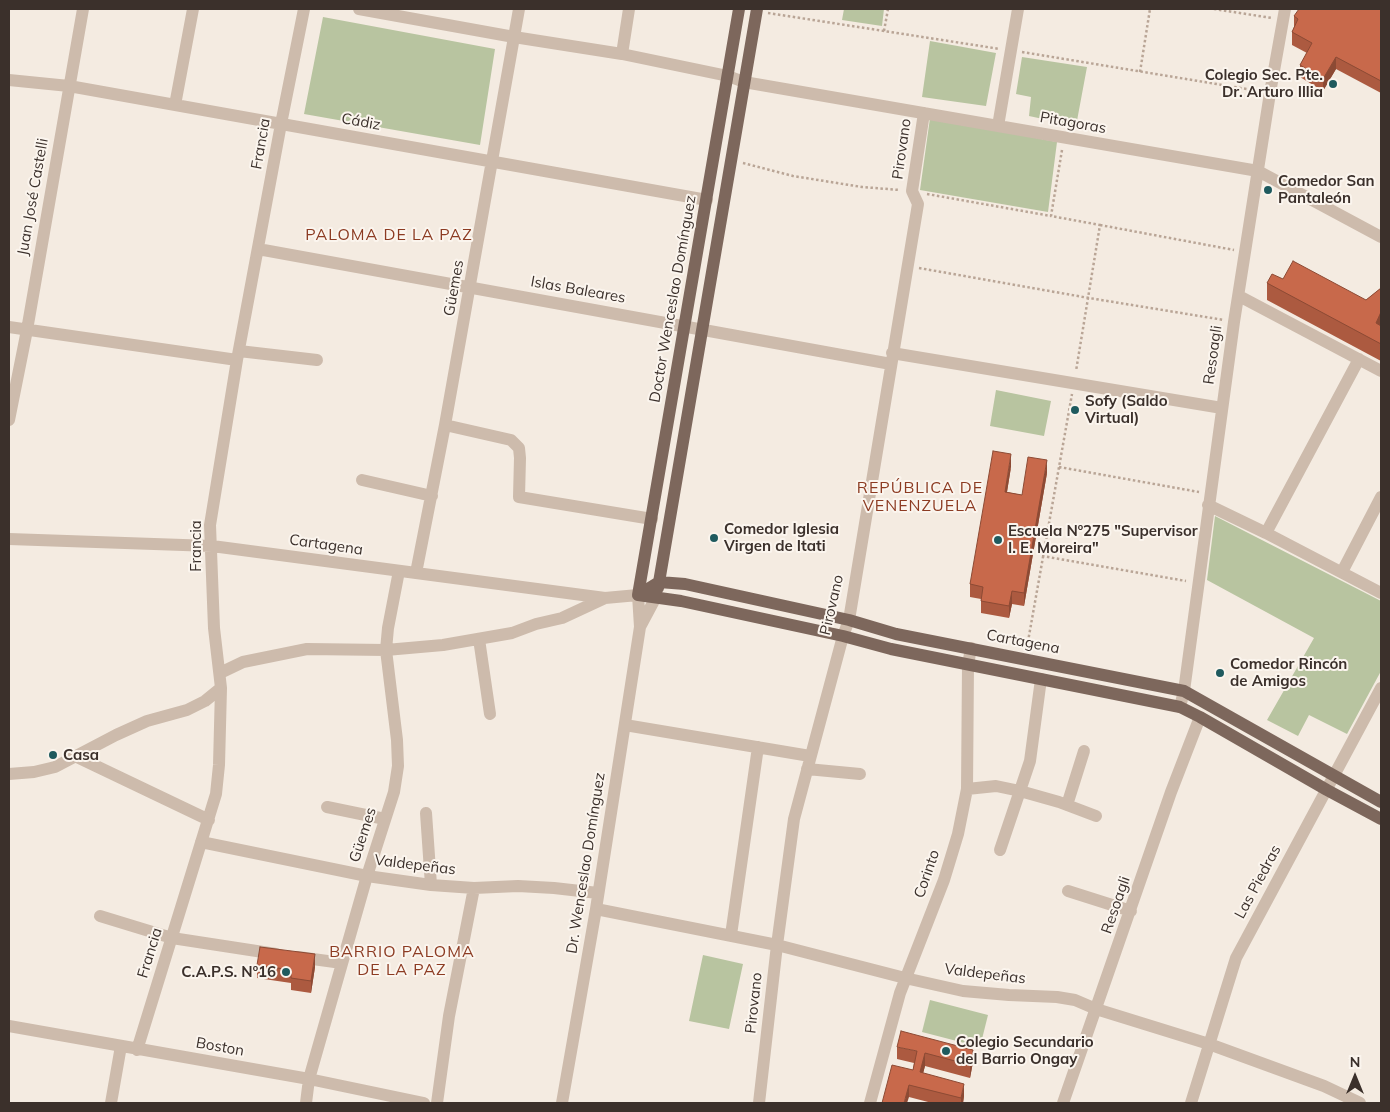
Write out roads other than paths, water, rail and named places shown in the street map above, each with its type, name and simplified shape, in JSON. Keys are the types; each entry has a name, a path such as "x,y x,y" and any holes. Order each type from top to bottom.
{"main road":[{"name":"Doctor Wenceslao Domínguez","path":"638,595 739,9"},
{"path":"656,597 757,9"},
{"name":"Cartagena","path":"638,595 658,582 685,584 849,620 896,634 1025,658 1184,692 1381,802"},
{"name":"Cartagena","path":"638,595 681,601 842,636 891,649 1180,707 1381,819"}],"street":[{"name":"Juan José Castelli","path":"9,420 27,330 82,9"},
{"path":"176,105 193,9"},
{"name":"Francia","path":"137,1050 216,794 220,765 221,688 214,628 210,525 238,356 304,9"},
{"name":"Pitagoras","path":"359,9 411,14 514,37 622,54 728,76 744,82 1258,171 1381,238"},
{"name":"Güemes","path":"416,573 446,425 519,9"},
{"path":"622,54 629,9"},
{"path":"998,126 1018,9"},
{"name":"Resoagli","path":"1180,707 1184,692 1234,322 1284,14"},
{"name":"Cádiz","path":"9,80 69,86 707,200"},
{"name":"Pirovano","path":"759,1103 776,945 794,819 842,636 849,620 918,204 912,191 924,114"},
{"name":"Islas Baleares","path":"258,249 702,330 1074,384 1222,408"},
{"path":"1239,296 1381,371"},
{"path":"9,327 238,356 317,360"},
{"path":"1266,533 1359,359"},
{"path":"446,425 511,440 519,448 519,497 652,518"},
{"path":"362,480 432,496"},
{"path":"1342,572 1381,497"},
{"path":"1209,500 1266,533 1381,593"},
{"name":"Cartagena","path":"9,539 212,546 605,598 638,595"},
{"name":"Güemes","path":"306,1103 309,1080 342,963 394,792 398,766 397,740 386,650 388,628 399,570"},
{"name":"Dr. Wenceslao Domínguez","path":"562,1103 596,909 640,627 638,595"},
{"name":"Dr. Wenceslao Domínguez","path":"640,627 656,597"},
{"path":"220,673 243,662 307,649 386,650 442,645 512,633 536,624 562,618 605,598"},
{"path":"479,639 490,714"},
{"name":"Corinto","path":"870,1103 905,978 944,880 958,834 967,788 968,665 971,648"},
{"path":"1000,850 1030,760 1041,679"},
{"path":"9,774 34,772 55,766 147,721 196,706 221,688"},
{"name":"Las Piedras","path":"1191,1103 1236,958 1335,777 1381,688"},
{"name":"Resoagli","path":"1063,1103 1171,792 1200,717"},
{"path":"625,726 810,756"},
{"path":"731,935 758,747"},
{"path":"1067,805 1084,751"},
{"path":"75,756 209,820"},
{"path":"807,769 860,774"},
{"path":"967,788 996,786 1020,791 1096,816"},
{"path":"327,807 385,819"},
{"path":"426,813 431,884"},
{"name":"Valdepeñas","path":"201,842 367,876 474,888 518,886 598,893"},
{"path":"437,1103 449,1016 474,888"},
{"path":"1068,890 1131,911"},
{"name":"Valdepeñas","path":"596,909 731,935 905,978 963,990 1075,1000 1096,1009 1209,1044 1324,1086 1360,1103"},
{"path":"100,916 172,938 342,963"},
{"name":"Boston","path":"9,1026 309,1080 424,1103"},
{"path":"110,1103 121,1046"}],"place":[{"name":"Colegio Sec. Pte. Dr. Arturo Illia","path":"1333,84"},
{"name":"Comedor San Pantaleón","path":"1268,190"},
{"name":"Sofy (Saldo Virtual)","path":"1075,410"},
{"name":"Comedor Iglesia Virgen de Itati","path":"714,538"},
{"name":"Escuela Nº275 \"Supervisor I. E. Moreira\"","path":"998,540"},
{"name":"Comedor Rincón de Amigos","path":"1220,673"},
{"name":"Casa","path":"53,755"},
{"name":"C.A.P.S. Nº16","path":"286,972"},
{"name":"Colegio Secundario del Barrio Ongay","path":"946,1051"}],"district":[{"name":"PALOMA DE LA PAZ","path":"389,235"},
{"name":"REPÚBLICA DE VENENZUELA","path":"920,497"},
{"name":"BARRIO PALOMA DE LA PAZ","path":"402,961"}]}
